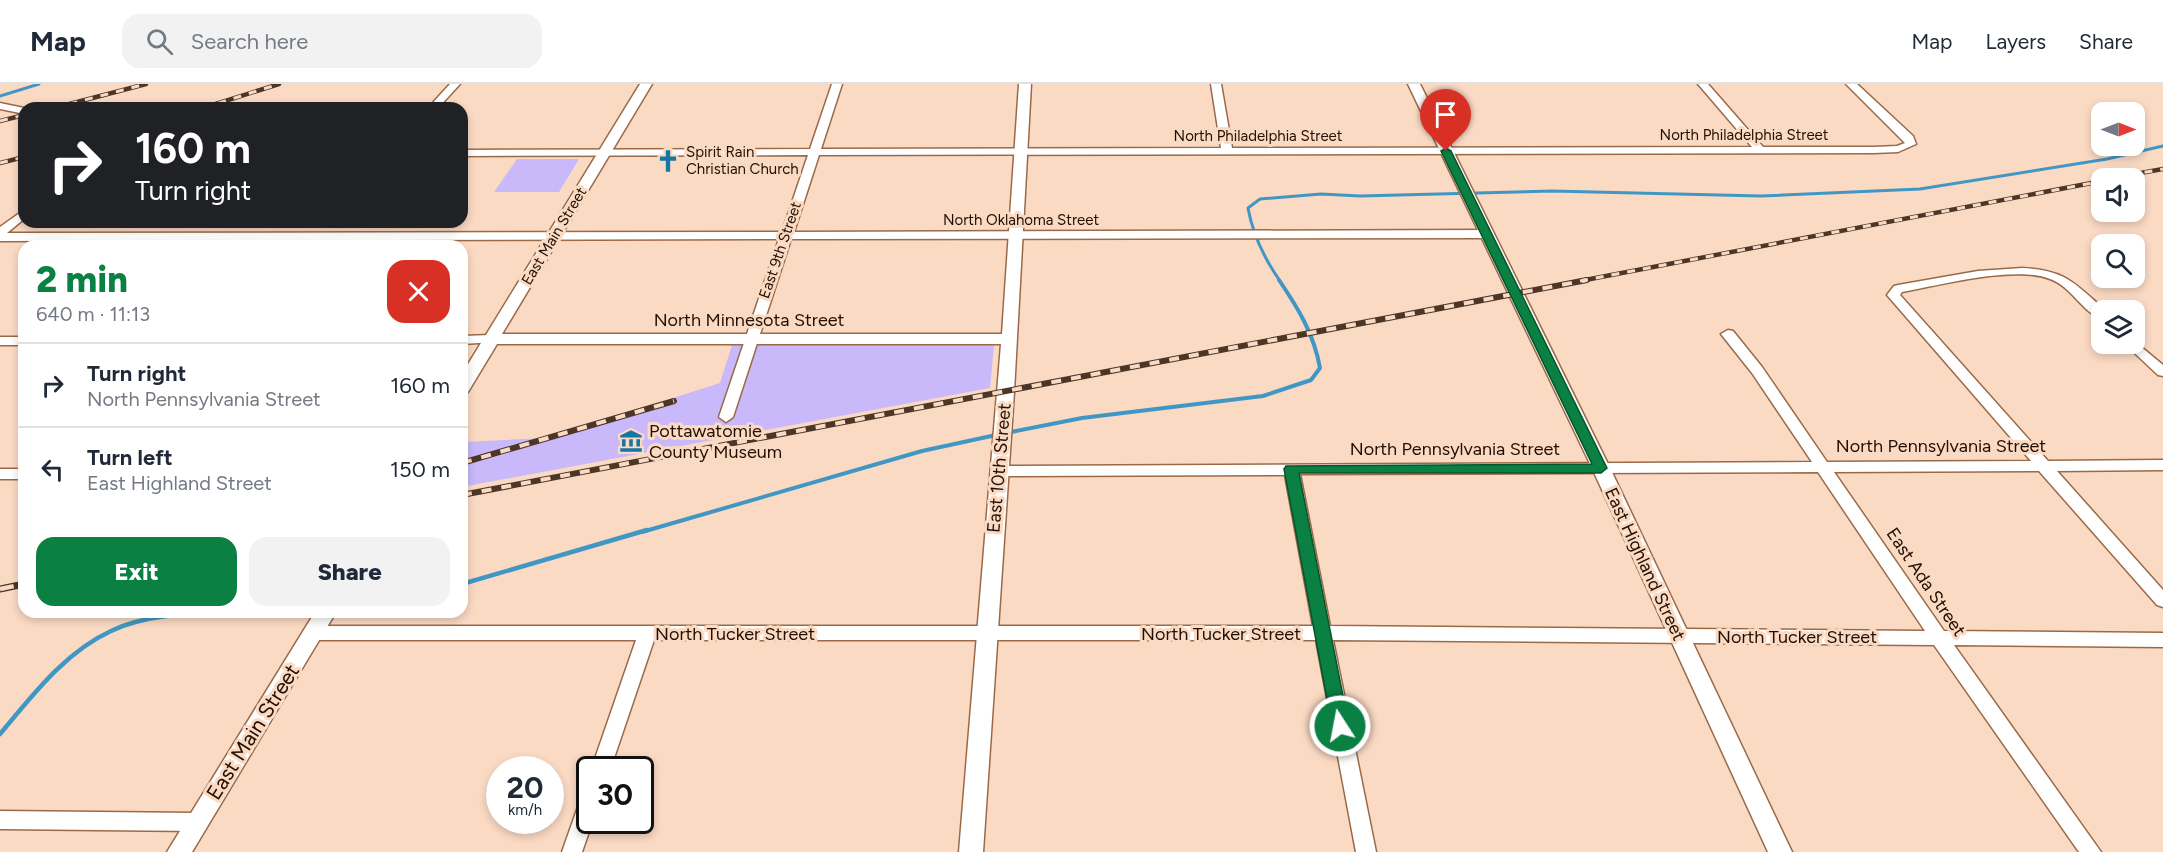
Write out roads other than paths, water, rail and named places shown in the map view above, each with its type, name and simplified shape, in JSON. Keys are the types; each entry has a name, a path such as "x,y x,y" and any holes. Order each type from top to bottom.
{"street":[{"path":"438,102 455,84"},
{"name":"East Main Street","path":"468,378 646,84"},
{"name":"East 9th Street","path":"726,417 812,152 837,84"},
{"name":"East 10th Street","path":"971,852 1025,84"},
{"path":"1216,84 1227,151"},
{"name":"East Highland Street","path":"1414,84 1601,468 1780,852"},
{"path":"1703,84 1760,150"},
{"name":"North Philadelphia Street","path":"468,153 1886,150 1911,144 1909,138 1851,84"},
{"path":"0,106 18,110"},
{"path":"0,235 18,218"},
{"path":"315,240 326,228"},
{"name":"North Oklahoma Street","path":"0,235 1488,234"},
{"path":"2091,305 2068,285 2039,271 2015,272 1898,289 1893,295 2163,601"},
{"name":"East Ada Street","path":"1728,334 1823,466 1939,638 2091,852"},
{"path":"468,340 491,339"},
{"name":"North Minnesota Street","path":"491,339 1008,339"},
{"path":"0,341 18,341"},
{"path":"2143,354 2163,372"},
{"name":"North Pennsylvania Street","path":"1000,462 1291,469 2163,465"},
{"path":"1291,469 1366,852"},
{"path":"0,474 18,474"},
{"name":"East Main Street","path":"179,852 319,624"},
{"name":"North Tucker Street","path":"319,624 647,634 1322,633 2163,640"},
{"path":"605,756 647,634"},
{"path":"0,820 197,822"},
{"path":"572,852 578,834"}],"waterway":[{"path":"0,96 39,84"},
{"path":"1280,281 1260,246 1250,218 1248,208 1260,199 1321,194 1360,196 1552,191 1761,196 1920,189 2107,159 2163,146"},
{"path":"1006,433 1082,418 1263,396 1311,380 1320,368 1314,344 1299,311 1279,280"},
{"path":"642,532 922,451 996,435"},
{"path":"468,582 647,530"},
{"path":"0,734 50,676 79,651 111,631 153,618"}],"railway":[{"path":"77,102 146,84"},
{"path":"222,102 279,84"},
{"path":"0,121 18,116"},
{"path":"0,163 18,158"},
{"path":"2145,172 2163,169"},
{"path":"1580,281 2091,183"},
{"path":"468,494 1587,280"},
{"path":"468,461 674,401"},
{"path":"0,589 18,585"}],"place":[{"name":"Spirit Rain Christian Church","path":"668,161"},
{"name":"Pottawatomie County Museum","path":"631,441"}]}
